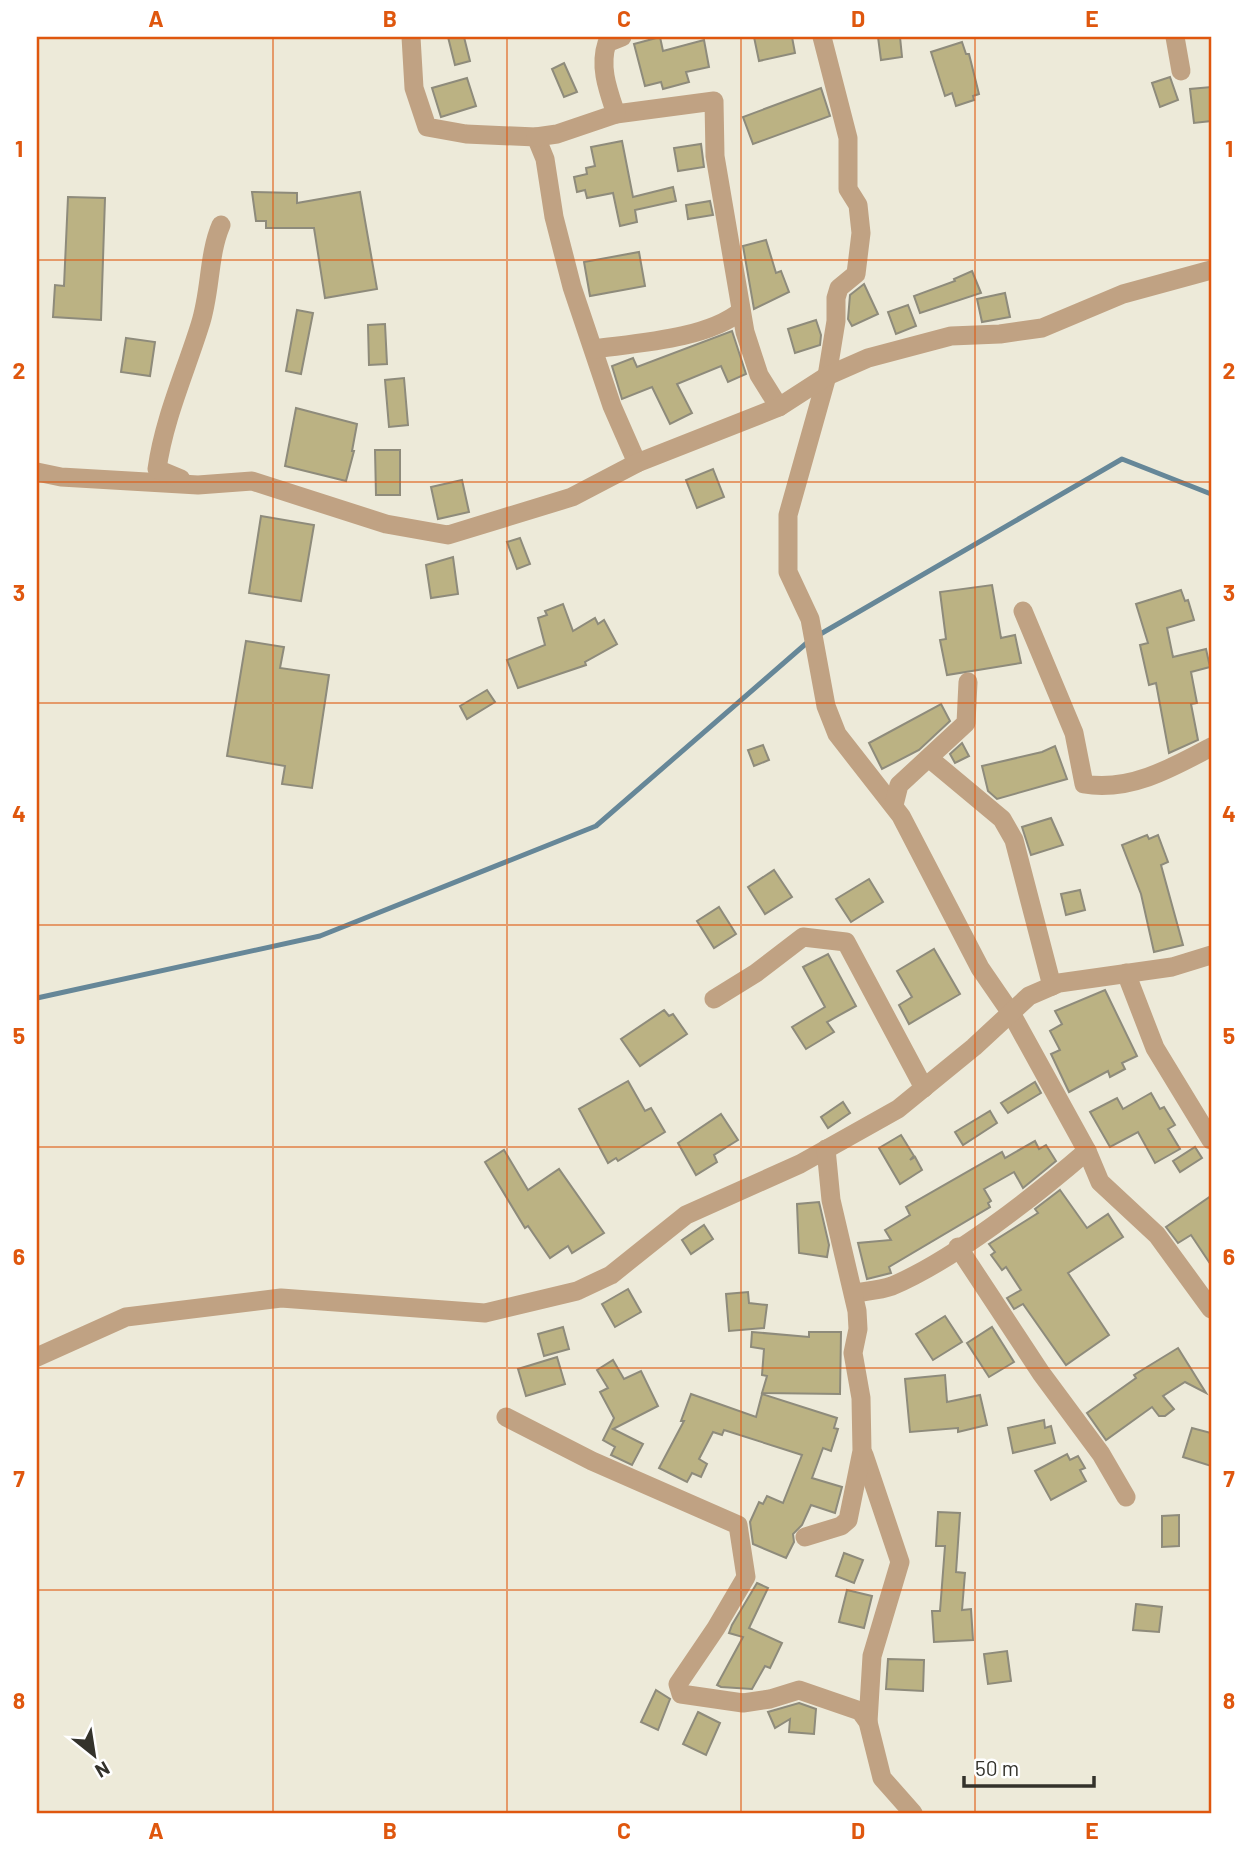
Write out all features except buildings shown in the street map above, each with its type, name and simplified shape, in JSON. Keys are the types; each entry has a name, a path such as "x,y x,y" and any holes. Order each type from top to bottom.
{"street":[{"path":"411,37 414,88 427,127 466,134 536,137 557,134 616,114 714,101 715,156 739,283 741,311 759,376 779,407"},
{"path":"616,114 606,83 603,56 607,43 622,37"},
{"path":"822,37 848,138 849,188 858,205 861,233 856,274 839,288 836,298 836,321 827,376 788,515 788,572 810,619 826,706 838,734 894,805 980,968 1011,1013 1087,1151 1100,1182 1157,1235 1211,1309"},
{"path":"1175,37 1181,71"},
{"path":"536,137 545,159 554,217 572,287 612,406 637,463"},
{"path":"198,485 157,470 161,440 200,325 212,275 213,243 220,225"},
{"path":"37,472 61,477 198,485 252,481 386,524 448,535 572,497 637,463 779,407 827,376 868,358 951,336 1000,334 1042,328 1123,294 1211,270"},
{"path":"594,349 704,329 730,320 741,311"},
{"path":"1023,611 1074,733 1084,784 1105,788 1161,774 1211,747"},
{"path":"894,805 899,785 966,723 968,682"},
{"path":"930,759 1002,819 1014,839 1052,986"},
{"path":"714,999 756,973 803,937 846,942 924,1088"},
{"path":"37,1357 126,1317 281,1298 485,1313 577,1291 611,1275 685,1215 826,1149 898,1109 1029,996 1052,986 1172,967 1211,954"},
{"path":"1126,973 1155,1048 1211,1140"},
{"path":"805,1537 841,1526 848,1520 862,1451 861,1398 853,1353 858,1329 855,1293 831,1200 826,1149"},
{"path":"855,1293 891,1286 958,1247 1043,1189 1087,1151"},
{"path":"958,1247 1041,1373 1101,1454 1126,1497"},
{"path":"506,1417 592,1461 738,1525 746,1577 678,1684 681,1694 743,1703 770,1699 799,1690 839,1701 860,1711 868,1722"},
{"path":"862,1451 900,1562 872,1656 868,1722 882,1778 913,1813"}],"waterway":[{"path":"817,636 1122,459 1211,494"},
{"path":"37,998 320,936 596,826 809,641"}]}
